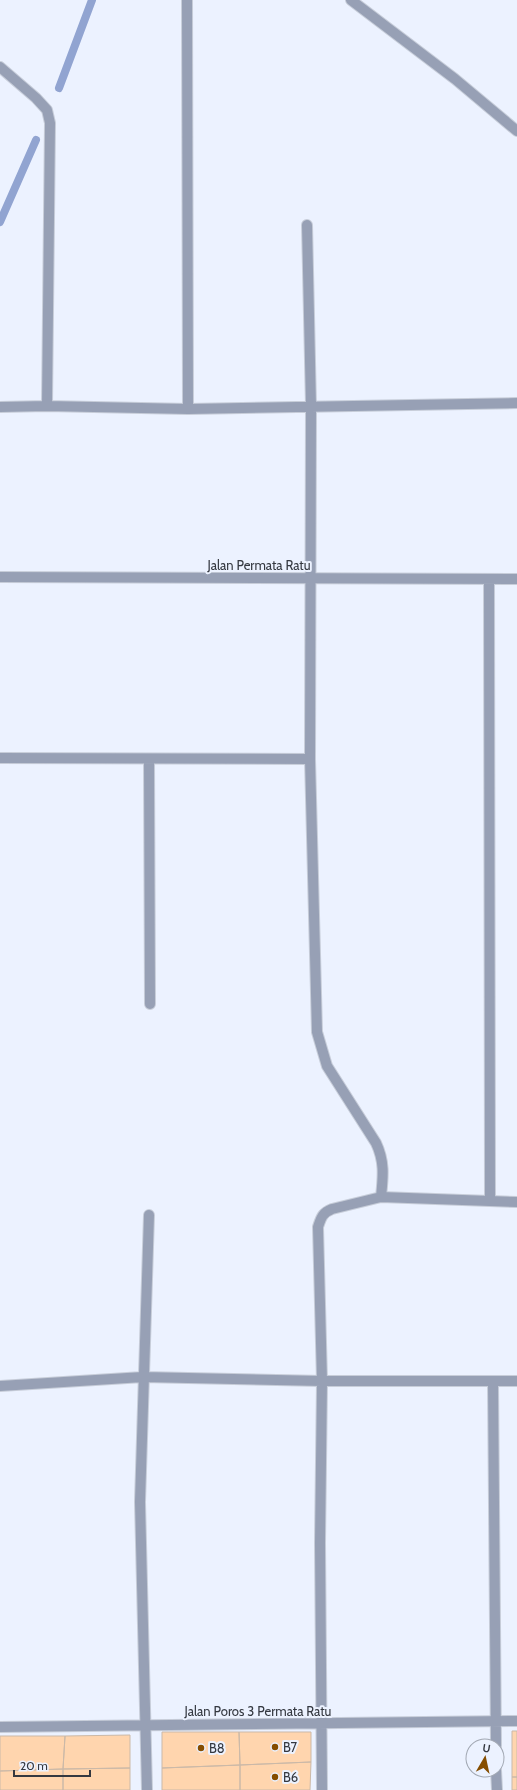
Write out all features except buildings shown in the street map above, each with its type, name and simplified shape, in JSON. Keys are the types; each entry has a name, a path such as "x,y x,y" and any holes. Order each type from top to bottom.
{"street":[{"path":"187,0 188,409"},
{"path":"351,0 455,79 517,130"},
{"path":"0,67 36,98 47,110 50,123 48,406"},
{"path":"308,225 311,406 310,759 317,1032 327,1066 376,1143 382,1155 384,1170 381,1197"},
{"path":"0,407 48,406 188,409 517,403"},
{"name":"Jalan Permata Ratu","path":"0,577 517,579"},
{"path":"489,579 490,1201"},
{"path":"0,758 149,760 310,759"},
{"path":"149,760 150,1004"},
{"path":"322,1790 320,1543 322,1381 318,1228 325,1212 381,1197 517,1202"},
{"path":"147,1790 140,1502 148,1215"},
{"path":"0,1386 143,1377 322,1381 517,1381"},
{"path":"493,1382 496,1738"},
{"name":"Jalan Poros 3 Permata Ratu","path":"0,1727 517,1721"},
{"path":"496,1778 496,1790"}],"waterway":[{"path":"59,88 92,0"},
{"path":"0,222 36,140"}],"place":[{"name":"B7","path":"275,1747"},
{"name":"B8","path":"201,1748"},
{"name":"B6","path":"275,1777"}]}
